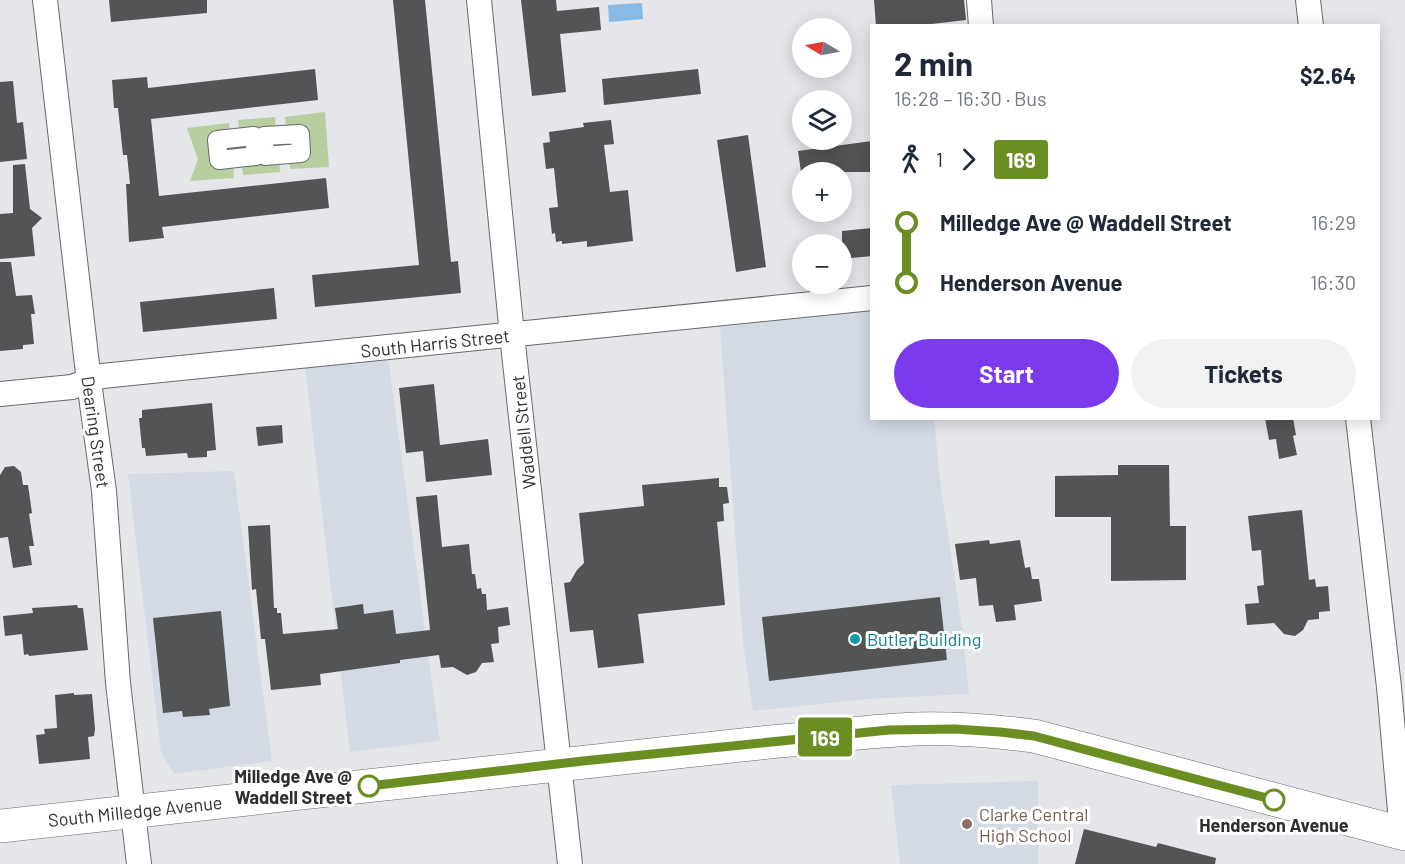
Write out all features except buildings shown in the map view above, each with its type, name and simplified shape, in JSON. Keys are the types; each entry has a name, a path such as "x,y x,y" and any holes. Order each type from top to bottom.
{"main road":[{"name":"South Milledge Avenue","path":"0,826 132,810 424,781 559,764 889,730 935,729 1034,736 1403,834"}],"street":[{"name":"Dearing Street","path":"45,0 89,382 104,490 118,683 139,864"},
{"name":"Waddell Street","path":"478,0 570,864"},
{"path":"979,0 981,24"},
{"path":"1308,0 1311,24"},
{"name":"South Harris Street","path":"0,394 68,387 102,376 870,298"},
{"path":"1358,420 1403,834"}],"shaded area":[{"path":"870,310 870,420 934,420 969,694 868,699 753,711 743,643 720,327"},
{"path":"388,357 440,741 350,752 305,367"},
{"path":"234,471 272,761 174,774 161,752 128,474"},
{"name":"Clarke Central High School","path":"1038,781 1038,864 900,864 891,785"}],"green space":[{"path":"325,112 329,167 290,169 289,154 301,153 287,134 285,117"},
{"path":"275,117 276,135 264,136 279,155 280,172 243,175 241,158 255,157 240,138 238,120"},
{"path":"229,123 231,139 218,140 233,159 234,178 190,181 198,159 187,128"}],"water":[{"path":"642,3 643,19 609,22 608,5"}],"bus line":[{"name":"169","path":"369,786 769,742 889,730 935,729 1034,736 1274,800"}],"place":[{"name":"Butler Building","path":"855,639"},
{"name":"Milledge Ave @ Waddell Street","path":"369,786"},
{"name":"Henderson Avenue","path":"1274,800"},
{"name":"Clarke Central High School","path":"967,824"}]}
